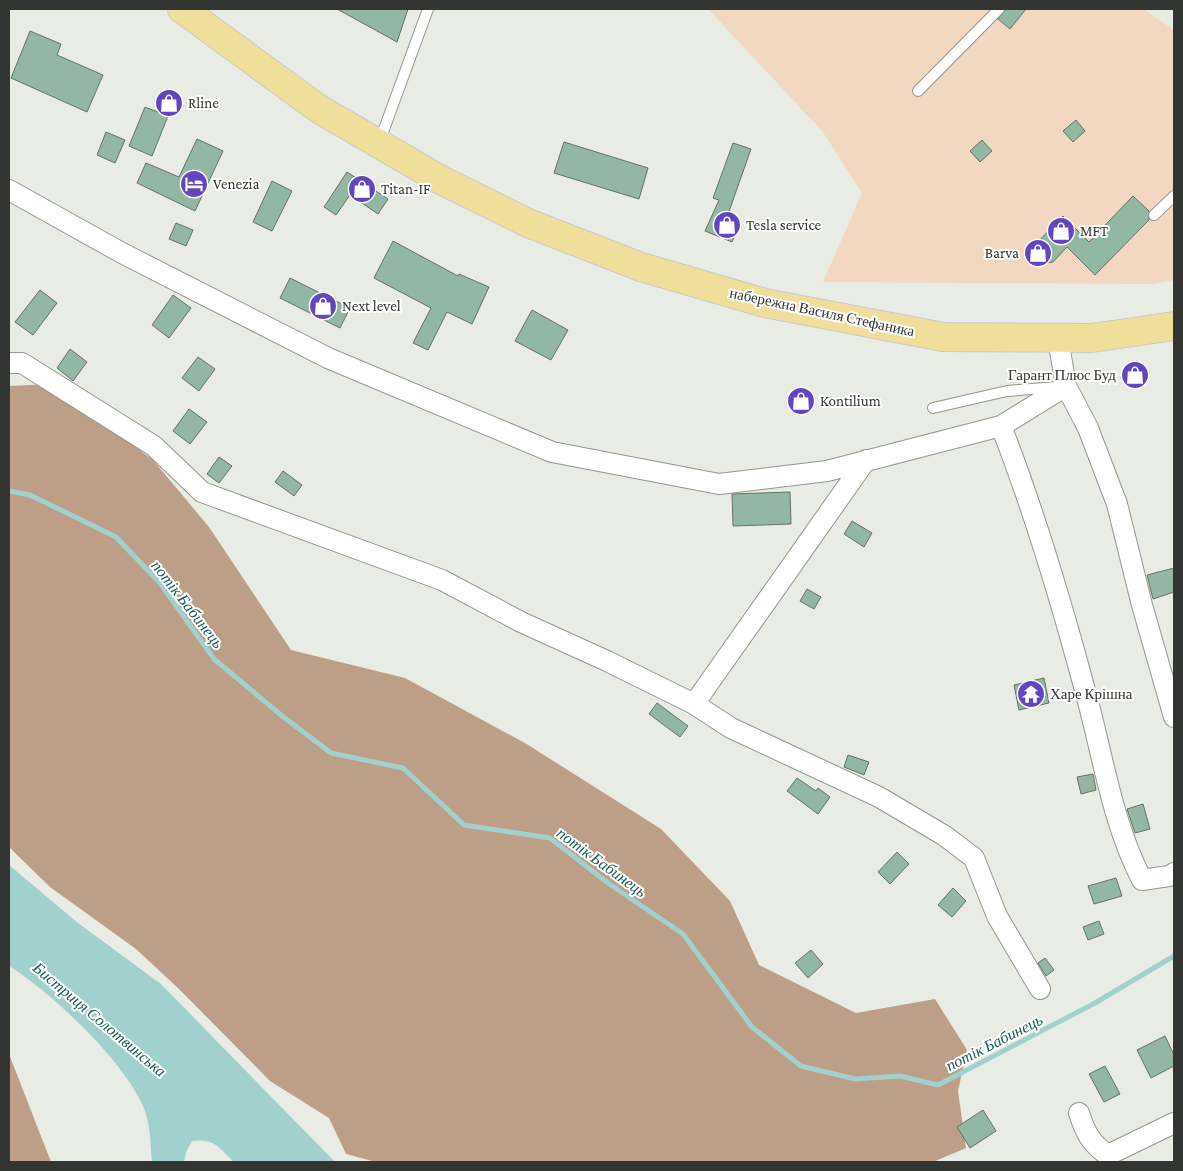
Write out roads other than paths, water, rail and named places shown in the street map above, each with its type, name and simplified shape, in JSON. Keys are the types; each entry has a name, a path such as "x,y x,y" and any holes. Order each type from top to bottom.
{"main road":[{"name":"набережна Василя Стефаника","path":"182,9 319,109 441,180 528,223 641,267 755,300 943,337 1092,338 1174,326"}],"street":[{"path":"9,190 122,253 328,358 552,452 719,484 827,471 1001,426 1066,386"},
{"path":"1058,339 1066,386 1088,428 1117,504 1142,606 1174,717"},
{"path":"9,363 22,363 154,446 202,492 442,580 521,622 607,661 694,704 732,728 879,798 946,836 974,858 997,916 1040,989"},
{"path":"1001,426 1024,485 1086,695 1110,792 1132,860 1142,880 1169,876 1174,873"},
{"path":"694,704 866,460"},
{"path":"1079,1113 1086,1133 1096,1148 1109,1159 1174,1123"}],"lane":[{"path":"378,144 428,9"},
{"path":"918,91 999,9"},
{"path":"1154,215 1174,196"},
{"path":"933,408 1007,391 1066,386"}],"water":[{"name":"Бистриця Солотвинська","path":"9,865 78,923 161,984 335,1162 234,1162 216,1145 200,1140 192,1141 186,1152 184,1162 152,1162 146,1113 120,1068 65,1010 45,992 9,966"}],"waterway":[{"name":"потік Бабинець","path":"9,491 30,495 116,537 160,583 214,659 281,715 331,753 403,768 464,825 550,838 608,883 683,934 752,1027 801,1066 855,1079 900,1076 938,1085 1095,1003 1174,956"}],"place":[{"name":"Rline","path":"169,103"},
{"name":"Venezia","path":"194,184"},
{"name":"Titan-IF","path":"362,189"},
{"name":"Tesla service","path":"727,225"},
{"name":"MFT","path":"1061,231"},
{"name":"Barva","path":"1038,253"},
{"name":"Next level","path":"323,306"},
{"name":"Гарант Плюс Буд","path":"1135,375"},
{"name":"Kontilium","path":"801,401"},
{"name":"Харе Крішна","path":"1031,694"}]}
